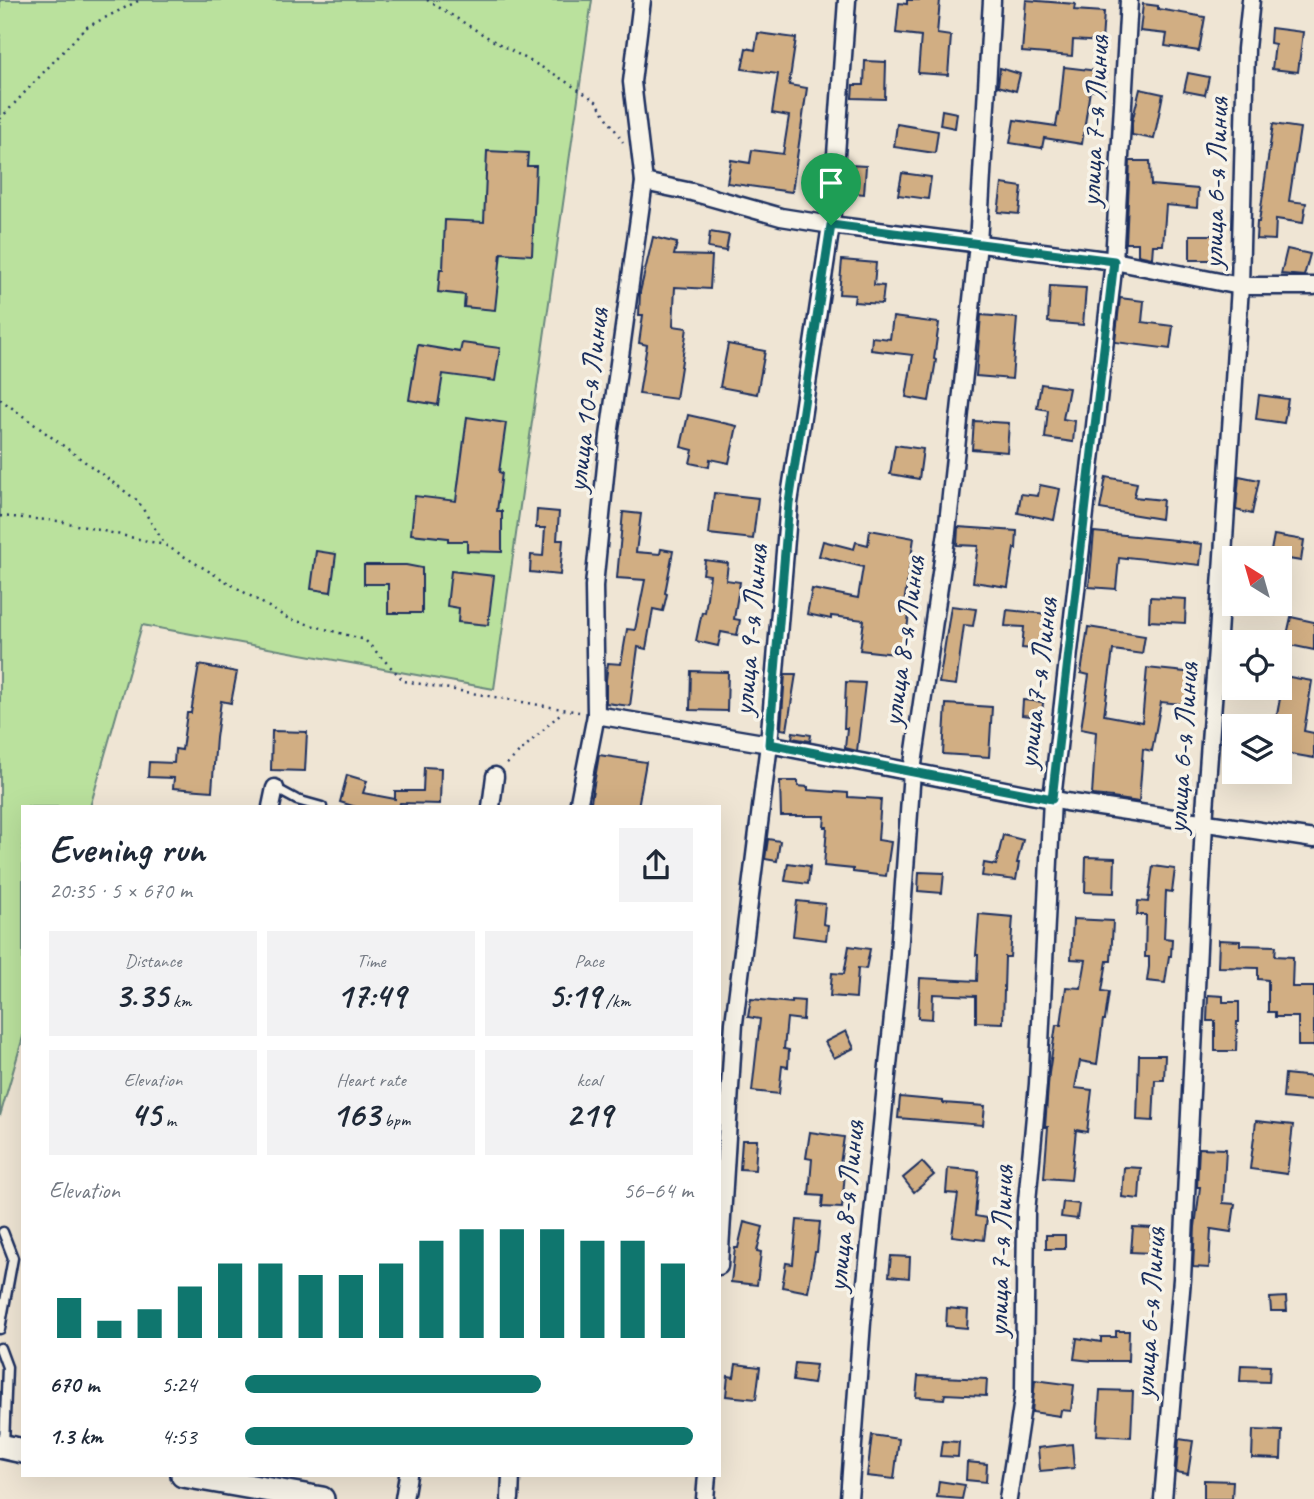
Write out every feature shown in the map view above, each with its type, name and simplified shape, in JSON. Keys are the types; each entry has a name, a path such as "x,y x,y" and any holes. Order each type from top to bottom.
{"street":[{"name":"улица 10-я Линия","path":"578,805 596,715 593,586 609,436 644,182 632,82 642,0"},
{"name":"улица 9-я Линия","path":"721,1234 734,1023 769,744 789,503 831,225 847,0"},
{"name":"улица 8-я Линия","path":"849,1499 862,1322 898,967 912,771 947,532 978,244 992,0"},
{"name":"улица 7-я Линия","path":"1008,1499 1024,1394 1026,1212 1038,1084 1052,799 1114,261 1129,0"},
{"name":"улица 6-я Линия","path":"1163,1499 1182,1279 1204,823 1240,286 1246,49 1251,0"},
{"path":"644,182 692,192 781,217 831,225 1114,261 1240,286 1314,286"},
{"path":"596,715 769,744 1052,799 1314,839"},
{"path":"491,805 495,776"},
{"path":"271,805 275,788"},
{"path":"195,1477 322,1499"},
{"path":"404,1499 408,1477"},
{"path":"510,1499 511,1477"},
{"path":"705,1499 707,1477"}],"lane":[{"path":"275,788 297,800 315,805"},
{"path":"0,1329 13,1258 3,1232"},
{"path":"0,1348 7,1367 9,1448"}],"path":[{"path":"0,119 85,28 140,0"},
{"path":"427,0 596,101 627,149"},
{"path":"0,399 138,500 165,545"},
{"path":"0,516 59,521 165,545 289,619 365,640 404,681 596,715"},
{"path":"495,776 564,710"}],"green space":[{"path":"0,0 592,0 494,689 142,625 91,805 21,805 21,1044 0,1116"}],"building":[{"path":"907,0 940,0 937,34 951,36 948,75 918,73 921,36 896,33 899,3 907,4"},
{"path":"1026,0 1075,4 1074,10 1104,12 1102,42 1073,40 1072,56 1022,52"},
{"path":"1143,4 1205,17 1199,51 1165,46 1167,34 1140,31"},
{"path":"1271,28 1303,32 1298,72 1272,69 1275,44 1270,43"},
{"path":"758,33 796,38 789,85 807,88 792,192 727,183 731,160 750,163 752,150 783,154 789,116 772,113 778,74 742,69 746,48 755,50"},
{"path":"865,61 886,62 885,99 852,98 853,85 864,85"},
{"path":"1064,67 1107,72 1104,92 1090,90 1082,144 1044,138 1042,148 1010,143 1014,120 1056,126"},
{"path":"1000,68 1020,74 1016,91 998,86"},
{"path":"1188,73 1209,77 1205,95 1184,91"},
{"path":"1140,89 1163,94 1154,139 1132,135 1132,122"},
{"path":"942,110 957,113 955,128 940,125"},
{"path":"897,124 938,131 935,153 894,147"},
{"path":"1273,124 1300,128 1289,201 1306,203 1303,223 1276,219 1275,240 1256,239 1257,222"},
{"path":"487,151 528,153 527,166 536,166 532,255 501,253 495,310 464,307 465,295 438,292 440,269 443,269 445,220 484,222"},
{"path":"1130,161 1150,161 1151,185 1198,189 1197,208 1166,205 1163,245 1153,245 1152,258 1138,255 1138,243 1126,243"},
{"path":"848,165 866,166 864,194 846,192"},
{"path":"902,173 931,177 928,199 898,195"},
{"path":"1002,184 1022,187 1019,214 998,212"},
{"path":"710,232 729,235 726,251 708,248"},
{"path":"1190,235 1220,235 1220,260 1190,260"},
{"path":"653,237 677,243 674,255 712,256 710,289 675,287 673,326 687,328 676,399 639,394 647,345 639,343 643,315 639,315 640,292"},
{"path":"1287,249 1310,254 1304,276 1281,274"},
{"path":"842,260 876,263 874,285 884,286 882,304 854,302 855,295 839,294"},
{"path":"1050,286 1086,288 1083,325 1048,322"},
{"path":"1120,298 1144,301 1142,322 1173,326 1170,349 1115,342"},
{"path":"981,315 1017,318 1012,379 976,376"},
{"path":"893,317 939,323 929,401 906,397 913,355 871,350 872,337 890,339"},
{"path":"462,343 500,348 495,381 443,374 438,405 409,400 418,345 460,352"},
{"path":"728,344 765,351 757,394 720,387"},
{"path":"1041,384 1069,388 1063,419 1075,421 1073,442 1045,438 1048,410 1037,408"},
{"path":"1259,395 1288,399 1284,423 1256,419"},
{"path":"688,415 737,426 729,463 710,459 709,467 690,463 693,450 681,447"},
{"path":"467,417 506,423 497,511 502,511 502,552 467,551 467,541 448,541 448,538 411,534 415,496 456,501"},
{"path":"974,421 1009,423 1007,452 972,449"},
{"path":"895,445 923,449 919,479 890,474"},
{"path":"1239,476 1259,480 1252,514 1236,510"},
{"path":"1106,477 1137,483 1134,497 1163,500 1161,519 1100,509"},
{"path":"1040,485 1060,489 1054,520 1018,513 1021,494 1038,496"},
{"path":"714,493 758,498 753,539 709,534"},
{"path":"537,510 559,512 557,540 563,540 560,575 530,572 531,555 543,556 545,528 536,528"},
{"path":"623,512 641,514 636,552 660,554 661,549 673,551 663,611 653,609 646,649 638,647 630,706 606,703 608,663 621,664 627,629 635,630 645,580 617,578"},
{"path":"958,527 1017,531 1008,587 973,582 978,546 957,545"},
{"path":"870,530 914,538 904,604 910,605 904,655 860,650 864,620 831,616 831,619 807,614 812,589 858,598 863,567 819,556 823,541 854,549 856,542 868,545"},
{"path":"1094,532 1202,544 1200,565 1119,558 1116,589 1089,587"},
{"path":"1274,535 1304,540 1301,561 1292,560 1292,546 1272,546"},
{"path":"316,551 336,554 331,592 311,589"},
{"path":"705,560 728,563 726,580 740,582 734,619 740,620 737,635 721,632 718,646 696,641 702,612 705,613 710,575 703,574"},
{"path":"364,565 406,565 422,568 422,613 388,613 388,584 364,584"},
{"path":"451,571 494,576 488,625 458,622 459,608 447,606"},
{"path":"1150,597 1186,599 1185,623 1149,621"},
{"path":"951,606 976,609 973,626 964,625 956,685 939,683"},
{"path":"1007,610 1047,614 1043,650 1022,648 1024,627 1005,626"},
{"path":"1291,617 1314,622 1314,650 1292,645 1292,630 1288,630"},
{"path":"1088,627 1145,636 1142,654 1113,650 1104,715 1142,722 1147,668 1195,673 1192,705 1161,702 1152,751 1143,749 1139,802 1092,795 1096,732 1081,729 1089,675 1081,673"},
{"path":"199,665 237,672 231,703 221,701 212,791 173,788 174,778 148,777 149,762 174,763 175,749 182,750 187,713 191,713"},
{"path":"691,671 728,672 727,711 690,710"},
{"path":"785,674 796,674 787,730 781,729"},
{"path":"1292,677 1312,681 1304,731 1314,733 1314,758 1292,754 1292,714 1277,714 1280,700 1292,700"},
{"path":"846,682 865,683 857,751 845,748"},
{"path":"1023,700 1043,702 1042,717 1022,715"},
{"path":"946,704 992,707 989,757 943,754"},
{"path":"272,731 307,732 305,771 271,770"},
{"path":"793,732 811,735 810,741 792,738"},
{"path":"599,755 646,762 638,805 590,805"},
{"path":"424,767 441,768 440,804 350,805 340,802 347,775 367,781 363,793 395,799 395,791 423,791"},
{"path":"780,781 798,781 798,786 808,787 808,790 881,799 878,840 891,842 886,876 824,866 827,827 824,827 825,816 781,816"},
{"path":"1003,835 1023,840 1016,880 982,876 984,863 996,865"},
{"path":"768,839 780,841 777,861 765,859"},
{"path":"1086,857 1115,858 1114,893 1085,892"},
{"path":"788,863 810,866 808,884 785,881"},
{"path":"1153,866 1175,869 1172,892 1166,891 1164,938 1172,939 1165,983 1147,981 1149,957 1145,957 1146,915 1137,915 1138,901 1148,902"},
{"path":"919,872 944,873 942,893 918,891"},
{"path":"797,901 825,904 823,924 828,925 826,940 793,936"},
{"path":"979,914 1013,917 1010,957 1005,957 1003,1023 976,1022 976,996 933,994 932,1019 918,1018 920,978 977,981"},
{"path":"1073,919 1113,921 1111,961 1107,961 1102,991 1109,992 1097,1064 1080,1061 1075,1088 1092,1090 1087,1132 1076,1130 1071,1180 1044,1178 1049,1073 1056,1025 1061,1025 1066,987 1081,988 1086,960 1071,959"},
{"path":"1219,940 1240,941 1240,945 1276,946 1275,956 1293,957 1292,987 1314,987 1314,1046 1298,1046 1298,1017 1275,1017 1275,1012 1268,1012 1268,980 1258,979 1258,968 1218,967"},
{"path":"849,946 870,949 866,969 858,968 856,998 830,996 832,973 844,974"},
{"path":"1208,995 1223,996 1223,1002 1239,1002 1236,1051 1215,1051 1215,1021 1207,1021"},
{"path":"751,999 792,1003 792,1000 804,1001 803,1020 787,1018 784,1049 789,1050 788,1067 782,1066 779,1094 752,1091 760,1019 748,1017"},
{"path":"846,1031 854,1048 834,1058 825,1042"},
{"path":"1139,1055 1165,1055 1164,1080 1155,1080 1153,1121 1137,1120"},
{"path":"1285,1074 1314,1077 1314,1101 1283,1098"},
{"path":"900,1097 985,1106 983,1125 898,1118"},
{"path":"1256,1121 1293,1125 1287,1174 1250,1169"},
{"path":"810,1132 844,1137 839,1171 845,1172 842,1208 822,1207 823,1196 809,1195 812,1159 806,1158"},
{"path":"742,1140 757,1140 755,1170 740,1169"},
{"path":"1199,1148 1226,1149 1223,1203 1235,1204 1231,1232 1211,1229 1209,1268 1193,1267 1200,1187 1197,1187"},
{"path":"922,1162 934,1175 914,1192 903,1178"},
{"path":"1124,1167 1141,1168 1139,1199 1122,1197"},
{"path":"948,1168 979,1171 975,1216 987,1218 984,1240 952,1236 958,1194 946,1193"},
{"path":"1063,1202 1079,1204 1077,1219 1061,1217"},
{"path":"797,1220 820,1222 817,1252 808,1292 782,1287 786,1263 793,1264"},
{"path":"744,1222 763,1227 757,1251 761,1252 757,1285 731,1282 735,1248 738,1248"},
{"path":"1133,1227 1152,1228 1150,1253 1131,1252"},
{"path":"1046,1235 1065,1235 1065,1249 1046,1249"},
{"path":"891,1256 910,1257 909,1278 889,1276"},
{"path":"1286,1297 1287,1311 1271,1311 1270,1298"},
{"path":"947,1308 968,1310 967,1328 946,1326"},
{"path":"1116,1331 1129,1331 1128,1361 1074,1359 1077,1338 1101,1342 1101,1337 1116,1337"},
{"path":"795,1363 816,1365 813,1384 793,1381"},
{"path":"736,1364 760,1367 756,1399 726,1396 728,1376 734,1377"},
{"path":"1241,1365 1270,1366 1269,1382 1240,1381"},
{"path":"918,1376 987,1379 986,1396 945,1394 944,1399 916,1397"},
{"path":"1035,1380 1074,1385 1071,1411 1061,1410 1060,1416 1032,1412"},
{"path":"1100,1390 1133,1391 1131,1437 1097,1435"},
{"path":"1253,1430 1282,1431 1281,1459 1252,1458"},
{"path":"872,1435 899,1439 894,1479 867,1476"},
{"path":"1179,1439 1193,1441 1188,1474 1176,1472"},
{"path":"942,1441 959,1442 958,1457 940,1456"},
{"path":"1072,1444 1074,1468 1040,1471 1038,1448"},
{"path":"967,1462 987,1464 986,1482 966,1480"},
{"path":"1204,1480 1233,1481 1232,1499 1204,1499"},
{"path":"939,1481 965,1485 962,1499 937,1497"}],"route":[{"path":"831,225 1114,261 1052,799 769,744 789,503 831,225"}]}
